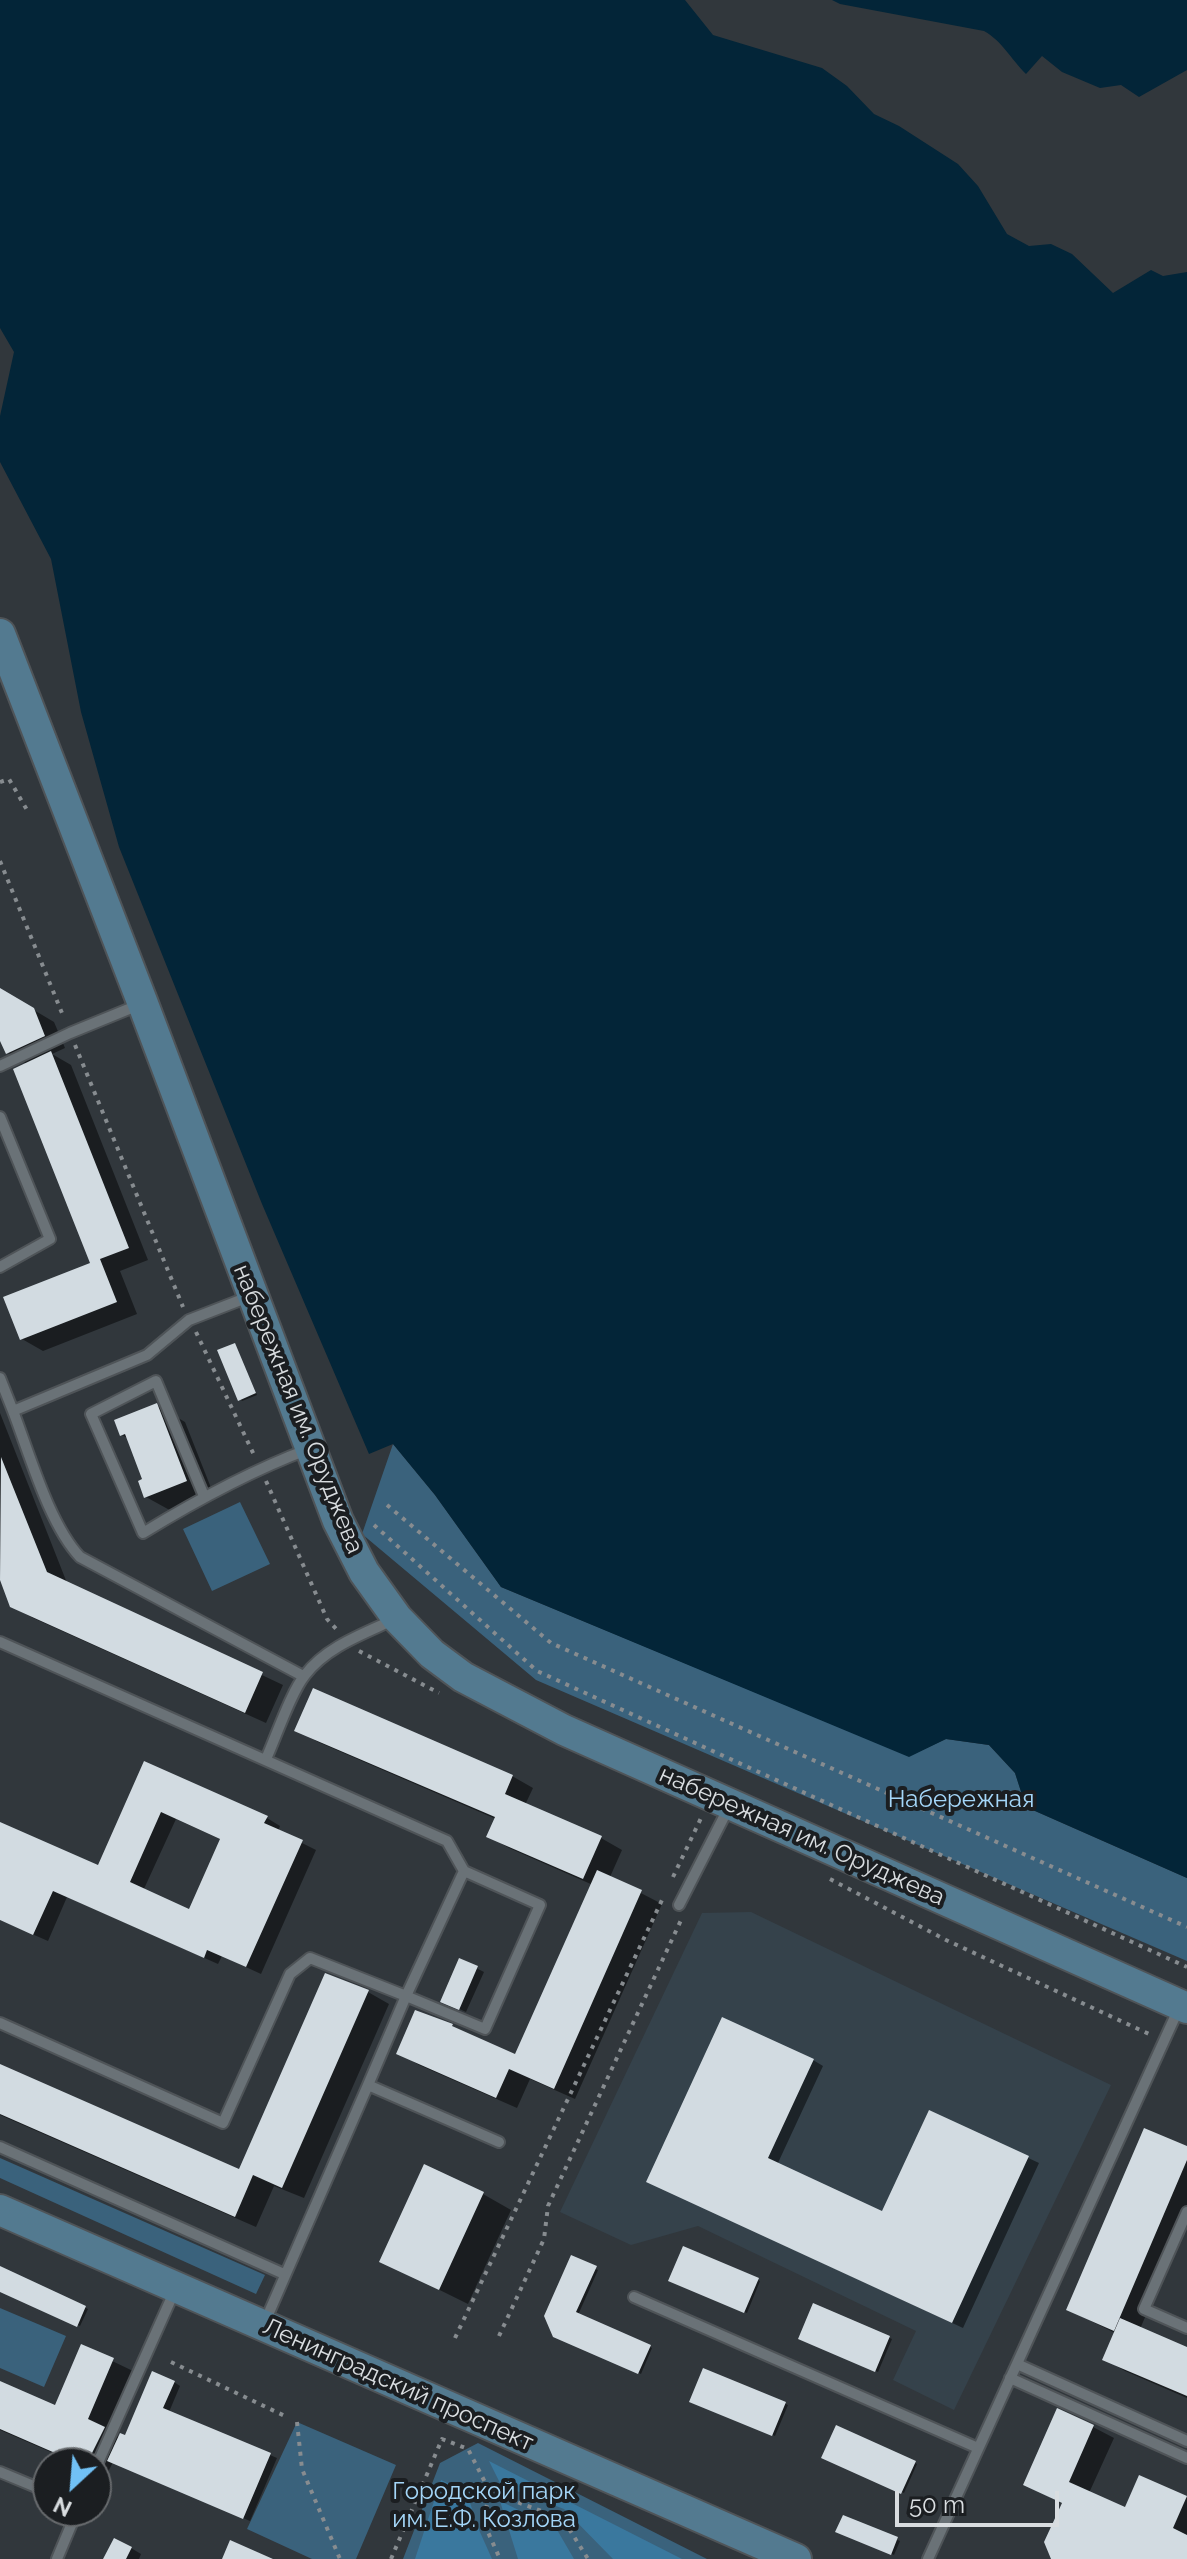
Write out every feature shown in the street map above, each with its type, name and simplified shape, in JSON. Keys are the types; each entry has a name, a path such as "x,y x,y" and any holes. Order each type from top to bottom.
{"street":[{"name":"набережная им. Оруджева","path":"0,634 143,1004 309,1449 364,1572 397,1618 432,1654 463,1677 726,1814 1184,2007"},
{"name":"Ленинградский проспект","path":"0,2210 796,2559"}],"lane":[{"path":"0,1066 70,1033 143,1004"},
{"path":"0,1117 50,1239 0,1267"},
{"path":"13,1411 147,1355 189,1320 253,1296"},
{"path":"0,1378 57,1521 68,1543 80,1557 303,1676"},
{"path":"204,1496 156,1381 91,1414 143,1533 260,1467 309,1449"},
{"path":"266,1759 303,1676 320,1659 397,1618"},
{"path":"0,1642 447,1841 464,1871 540,1905 485,2029 310,1958 290,1974 223,2123 0,2023"},
{"path":"679,1905 726,1814"},
{"path":"263,2326 406,1996 464,1871"},
{"path":"928,2559 1163,2041 1184,2007"},
{"path":"368,2085 499,2142"},
{"path":"0,2147 284,2274"},
{"path":"1187,2212 1144,2309 1187,2328"},
{"path":"105,2447 176,2289"},
{"path":"634,2297 978,2448"},
{"path":"1017,2364 1187,2441"},
{"path":"1010,2378 1187,2458"},
{"path":"0,2472 32,2485"},
{"path":"57,2559 70,2527"}],"path":[{"path":"0,782 9,779 27,810"},
{"path":"0,861 189,1320 260,1467 327,1619 363,1654 445,1696"},
{"path":"387,1505 551,1643 1187,1927"},
{"path":"374,1525 537,1671 1187,1967"},
{"path":"669,1885 703,1815 726,1814"},
{"path":"820,1874 946,1940 1163,2041"},
{"path":"455,2338 662,1900"},
{"path":"499,2336 544,2239 548,2206 683,1917"},
{"path":"171,2362 287,2417"},
{"path":"297,2422 302,2469 340,2559"},
{"path":"391,2559 442,2439 468,2449 490,2492 483,2521 500,2559"},
{"path":"490,2492 563,2519 588,2559"}],"shaded area":[{"path":"0,0 685,0 713,35 822,68 847,86 874,114 899,126 958,164 978,186 1007,234 1029,246 1051,244 1072,254 1113,293 1151,270 1163,276 1187,272 1187,1878 1026,1807 1015,1773 989,1745 946,1739 909,1757 501,1587 435,1495 393,1444 369,1454 262,1204 119,847 81,712 51,559 0,462 0,416 14,352 0,328"},
{"path":"832,0 1187,0 1187,70 1139,97 1121,85 1100,88 1062,72 1042,56 1026,74 984,31"},
{"path":"751,1912 1111,2085 954,2410 893,2380 916,2331 698,2226 631,2245 560,2212 702,1913"},
{"path":"489,2461 682,2559 613,2559 564,2509 501,2485"},
{"path":"441,2480 467,2492 476,2523 492,2559 415,2559"},
{"path":"500,2501 556,2528 574,2559 518,2559"}],"green space":[{"name":"Набережная","path":"393,1444 435,1495 501,1587 909,1756 946,1739 989,1745 1015,1773 1026,1807 1187,1878 1187,1961 536,1680 362,1534"},
{"path":"240,1502 270,1564 212,1591 183,1529"},
{"path":"0,2158 265,2275 256,2294 0,2178"},
{"path":"0,2308 66,2336 44,2387 0,2368"},
{"path":"297,2422 396,2465 356,2559 312,2559 247,2529"},
{"name":"Городской парк им. Е.Ф. Козлова","path":"478,2443 707,2559 403,2559 440,2463"}],"building":[{"path":"0,988 34,1008 45,1036 6,1054 0,1041"},
{"path":"51,1051 129,1248 100,1259 117,1302 20,1340 3,1297 90,1263 13,1069"},
{"path":"235,1343 256,1393 238,1401 217,1350"},
{"path":"157,1403 187,1481 144,1498 138,1481 142,1479 125,1434 120,1436 114,1420"},
{"path":"1,1457 47,1572 263,1672 245,1713 10,1607 0,1580"},
{"path":"313,1688 513,1775 505,1794 602,1836 583,1879 486,1837 495,1817 294,1731"},
{"path":"144,1761 268,1816 264,1823 303,1840 246,1967 207,1950 204,1958 53,1891 33,1935 0,1920 0,1822 98,1865","holes":["161,1812 220,1839 189,1909 130,1882"]},
{"path":"597,1870 642,1890 554,2089 509,2069 496,2098 396,2054 415,2010 453,2024 515,2054"},
{"path":"459,1958 478,1966 459,2010 440,2002"},
{"path":"325,1973 369,1990 282,2188 253,2175 235,2217 0,2114 0,2064 239,2169"},
{"path":"722,2017 814,2059 768,2158 882,2211 929,2110 1029,2156 952,2323 646,2182"},
{"path":"1144,2128 1187,2146 1187,2160 1114,2331 1066,2310"},
{"path":"424,2164 484,2192 439,2290 379,2262"},
{"path":"683,2246 759,2278 744,2313 668,2281"},
{"path":"571,2255 597,2266 576,2312 651,2345 638,2374 553,2337 544,2316"},
{"path":"0,2266 86,2306 77,2327 0,2292"},
{"path":"813,2303 890,2336 875,2372 798,2339"},
{"path":"1120,2318 1187,2347 1187,2396 1102,2360"},
{"path":"81,2344 114,2358 88,2419 105,2427 95,2447 41,2447 0,2429 0,2381 55,2405"},
{"path":"703,2368 786,2402 772,2436 689,2402"},
{"path":"152,2371 175,2381 163,2408 271,2453 243,2519 112,2463 112,2450 120,2433 125,2435"},
{"path":"1057,2408 1094,2425 1069,2482 1125,2507 1139,2475 1187,2496 1173,2528 1187,2535 1187,2559 1051,2559 1044,2542 1062,2503 1023,2485"},
{"path":"836,2425 916,2461 901,2494 821,2458"},
{"path":"843,2515 898,2537 891,2555 835,2532"},
{"path":"114,2538 132,2547 126,2559 103,2559"},
{"path":"230,2540 273,2559 222,2559"}]}
